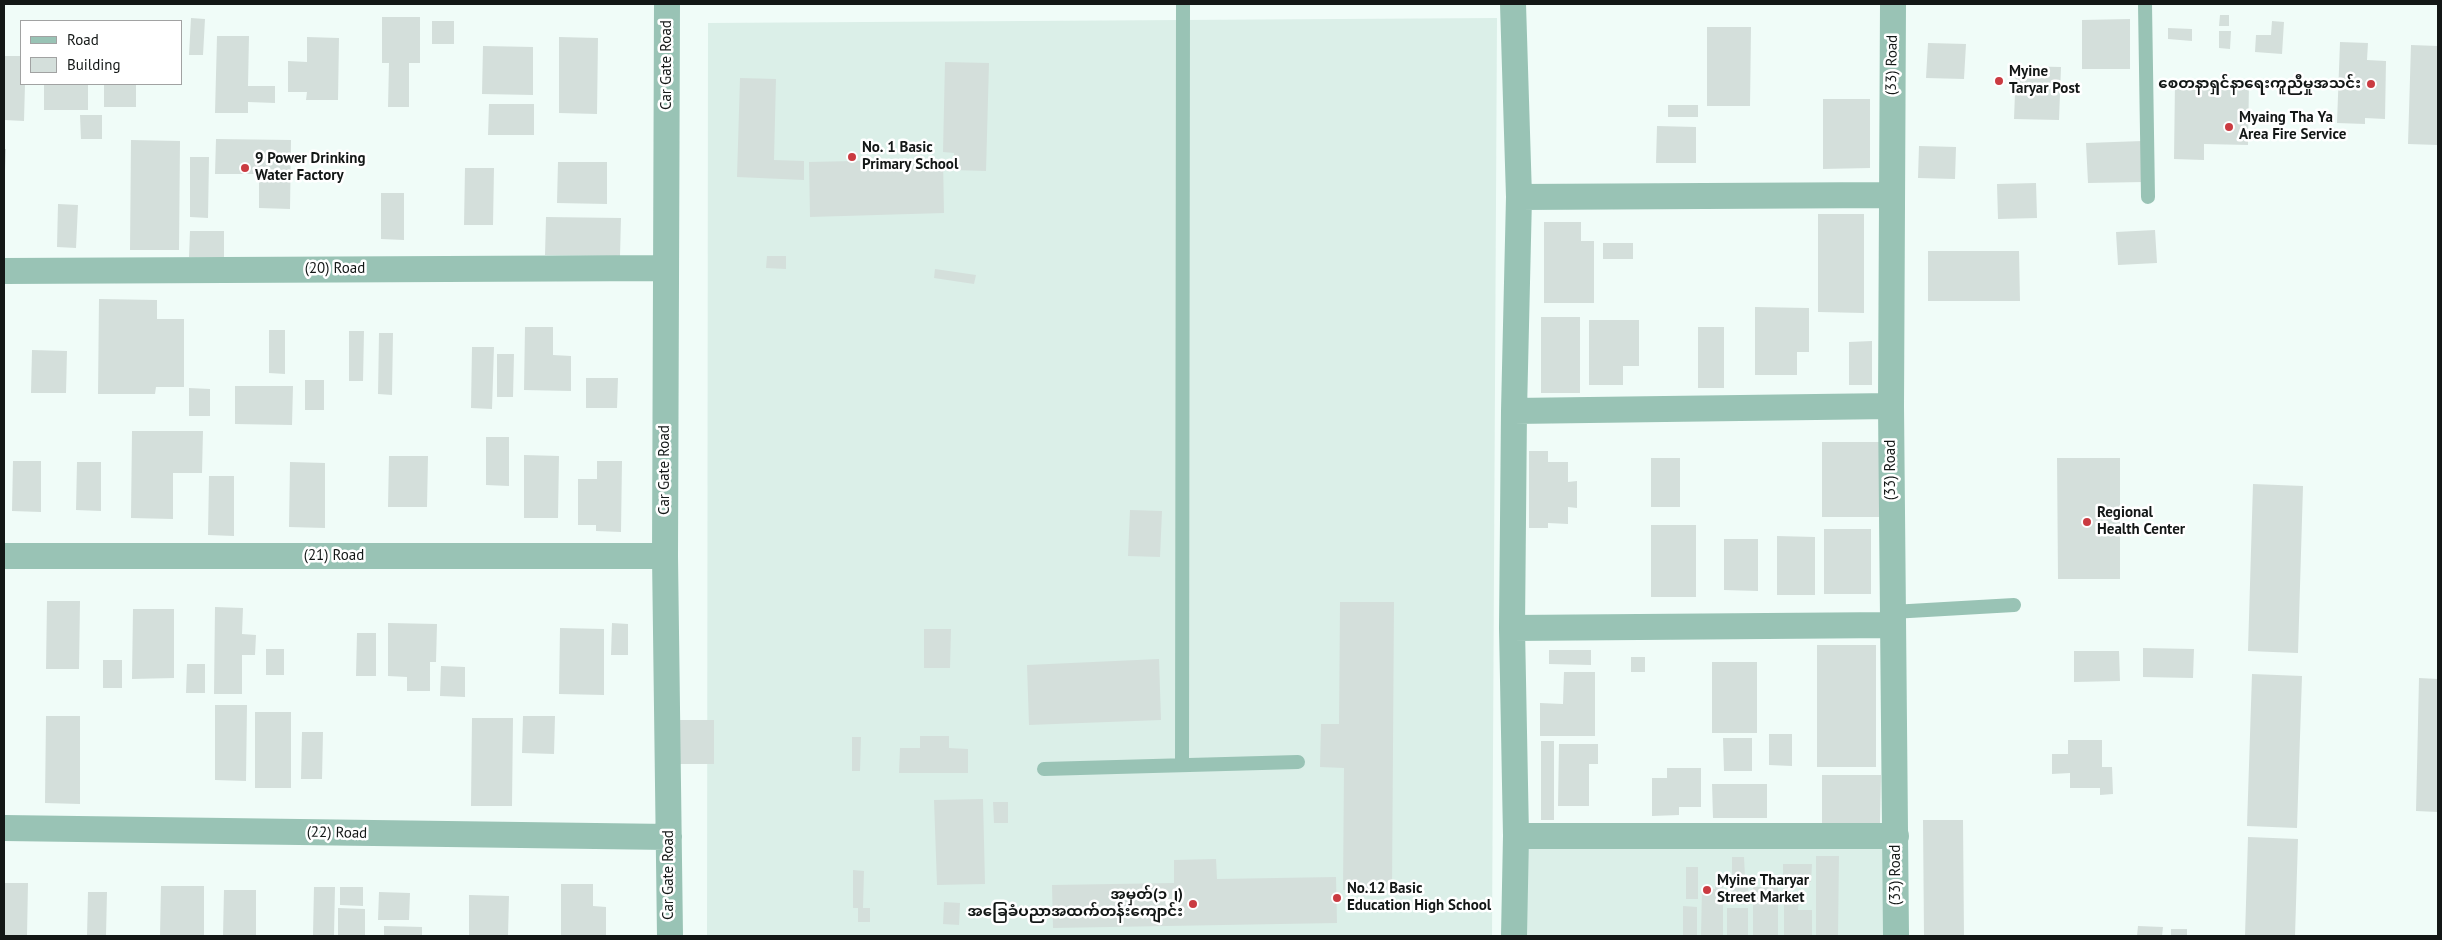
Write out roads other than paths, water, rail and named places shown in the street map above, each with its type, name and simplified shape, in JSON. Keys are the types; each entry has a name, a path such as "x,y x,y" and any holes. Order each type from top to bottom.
{"street":[{"name":"Car Gate Road","path":"667,4 665,556 670,936"},
{"path":"1513,4 1519,197 1514,411 1512,628 1516,836 1514,936"},
{"name":"(33) Road","path":"1893,4 1890,195 1890,406 1896,936"},
{"path":"1519,197 1890,195"},
{"name":"(20) Road","path":"4,270 666,268"},
{"path":"1514,411 1890,406"},
{"name":"(21) Road","path":"4,556 665,556"},
{"path":"1512,628 1892,618"},
{"name":"(22) Road","path":"4,828 669,837"},
{"path":"1516,836 1896,836"}],"lane":[{"path":"1182,765 1183,4"},
{"path":"2145,4 2148,197"},
{"path":"1892,618 2014,605"},
{"path":"1044,769 1298,762"}],"place":[{"name":"Myine Taryar Post","path":"1999,81"},
{"name":"စေတနာရှင်နာရေးကူညီမှုအသင်း","path":"2371,84"},
{"name":"Myaing Tha Ya Area Fire Service","path":"2229,127"},
{"name":"No. 1 Basic Primary School","path":"852,157"},
{"name":"9 Power Drinking Water Factory","path":"245,168"},
{"name":"Regional Health Center","path":"2087,522"},
{"name":"Myine Tharyar Street Market","path":"1707,890"},
{"name":"No.12 Basic Education High School","path":"1337,898"},
{"name":"အမှတ်(၁၂) အခြေခံပညာအထက်တန်းကျောင်း","path":"1193,904"}]}
